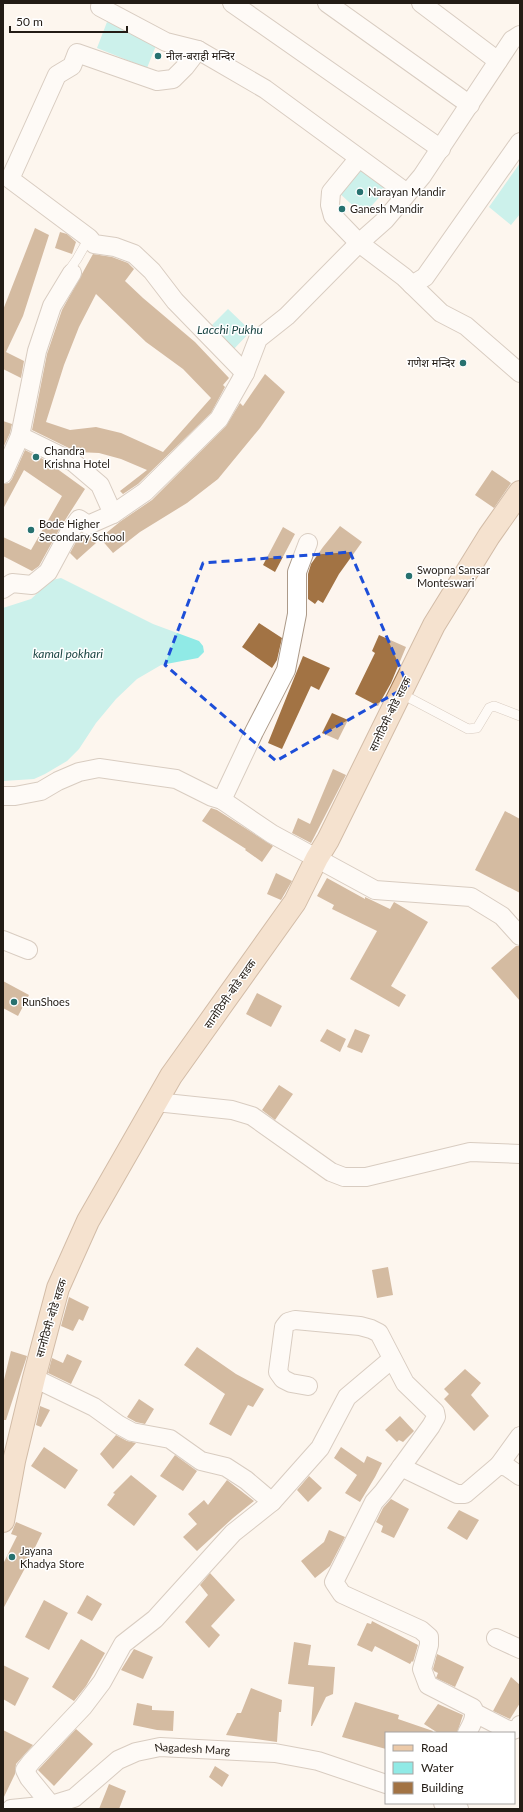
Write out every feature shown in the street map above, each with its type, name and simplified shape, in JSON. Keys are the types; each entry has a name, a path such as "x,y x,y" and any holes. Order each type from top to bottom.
{"main road":[{"name":"सानोठिमी-बोडे सडक","path":"3,1521 14,1461 58,1288 88,1221 171,1076 295,902 316,858 328,840 434,625 489,536 520,492"}],"street":[{"path":"232,3 440,149"},
{"path":"327,3 470,105"},
{"path":"421,3 498,61"},
{"path":"100,7 166,42 198,50 265,89 358,159 407,193"},
{"path":"3,589 12,584 32,585 48,572 69,533 79,519 88,525 112,514 145,492 219,419 245,373 258,339 287,316 359,243 385,220 422,176 512,40 520,35"},
{"path":"198,50 185,67 172,79 157,81 77,53 72,66 57,75 10,179 89,238 94,244 115,247 134,254 152,271 175,300 245,373"},
{"path":"412,285 425,277 520,142"},
{"path":"358,159 331,192 330,205 333,216 359,243 412,285 441,313 466,326 520,373"},
{"path":"3,474 20,436 37,351 52,306 72,273"},
{"path":"20,436 73,462 100,485 112,514"},
{"path":"222,800 254,732 286,670 297,614 297,572 308,543"},
{"path":"3,796 15,796 41,791 58,781 79,772 99,768 176,779 212,797 222,800 272,834 375,890 471,897 502,916 520,936"},
{"path":"3,940 28,950"},
{"path":"156,1102 232,1110 252,1116 331,1172 344,1177 366,1177 470,1152 520,1154"},
{"path":"308,1386 291,1383 282,1379 278,1372 284,1327 288,1322 295,1320 371,1329 379,1333 405,1383 431,1408 436,1417 374,1502 334,1582 342,1594 421,1630 429,1637 429,1645 422,1669 428,1685 466,1703 475,1713 510,1731 519,1728 520,1725"},
{"path":"51,1805 29,1778 25,1770 31,1762 83,1707 102,1682 123,1644 154,1619 233,1533 272,1502 320,1448 347,1397 392,1359"},
{"path":"34,1378 94,1407 119,1425 132,1432 170,1439 201,1461 226,1467 246,1480 272,1502"},
{"path":"401,1467 457,1494 466,1494 499,1465 520,1436"},
{"path":"499,1465 506,1467 520,1476"},
{"path":"496,1638 520,1649"},
{"path":"468,1732 474,1720 475,1713"},
{"name":"Nagadesh Marg","path":"11,1809 51,1805 74,1798 118,1760 136,1752 160,1747 275,1753 318,1761 385,1784"},
{"path":"446,1804 459,1809"}],"lane":[{"path":"72,273 70,269 77,260 89,238"},
{"path":"400,693 468,729 477,728 489,708 494,706 520,716"}],"highlighted area":[{"path":"350,552 408,686 276,761 165,665 203,563"}],"water":[{"path":"107,22 157,43 147,68 97,48"},
{"path":"520,163 520,214 511,225 489,207"},
{"path":"360,165 387,189 363,215 336,190"},
{"name":"Lacchi Pukhu","path":"228,309 251,331 232,351 209,328"},
{"name":"kamal pokhari","path":"61,578 153,624 199,641 203,646 204,652 198,658 161,665 137,679 116,699 96,723 79,749 67,761 34,779 3,781 3,608 31,599 52,580"}],"building":[{"path":"35,228 49,235 23,316 6,352 24,361 21,378 3,369 3,310"},
{"path":"60,232 67,234 76,242 72,254 55,248"},
{"path":"93,254 112,257 128,263 134,269 125,281 195,342 229,378 223,385 225,387 211,413 138,484 123,494 120,491 147,470 121,459 99,453 77,452 32,430 47,354 62,310","holes":["96,294 146,342 183,369 211,398 163,452 121,433 96,427 70,430 46,422 64,365 79,327"]},
{"path":"265,374 285,392 260,428 218,479 187,503 140,532 113,553 100,538 121,521 152,500 226,426 240,403 243,406"},
{"path":"3,421 12,424 10,433 3,448"},
{"path":"25,450 45,460 85,489 60,528 39,566 32,571 3,556 3,537 31,550 62,496 24,470 3,509 3,484 9,483 12,479"},
{"path":"492,470 511,483 494,508 475,495"},
{"path":"340,526 362,542 339,574 323,603 318,600 315,604 308,599 308,574 311,564"},
{"path":"283,527 295,534 275,572 263,565"},
{"path":"84,534 89,535 96,543 77,560 70,553 77,540"},
{"path":"259,623 282,638 277,660 272,668 242,647"},
{"path":"379,635 406,647 391,683 378,706 355,694 375,653 372,651"},
{"path":"303,656 330,668 319,690 311,686 282,749 268,743"},
{"path":"332,713 348,720 338,740 322,733"},
{"path":"333,769 346,775 311,843 292,833 298,818 310,824"},
{"path":"211,808 217,810 273,846 262,862 245,850 246,849 202,821"},
{"path":"505,811 520,819 520,893 475,870"},
{"path":"276,873 292,881 281,900 267,894"},
{"path":"327,878 365,899 365,897 390,909 394,902 428,922 391,986 406,995 399,1007 350,979 377,931 332,909 334,905 317,896"},
{"path":"516,946 520,946 520,1001 491,968"},
{"name":"RunShoes","path":"3,981 29,995 18,1016 3,1008"},
{"path":"257,993 282,1006 271,1027 246,1014"},
{"path":"327,1029 346,1039 340,1052 320,1041"},
{"path":"355,1029 370,1035 362,1053 347,1047"},
{"path":"279,1085 293,1094 275,1120 262,1110"},
{"path":"388,1267 393,1295 377,1298 372,1270"},
{"path":"69,1297 89,1307 83,1321 79,1319 73,1331 61,1326"},
{"path":"197,1347 236,1374 264,1389 253,1407 248,1405 231,1436 209,1424 225,1394 184,1365"},
{"path":"11,1351 27,1356 6,1420 3,1420 3,1384"},
{"path":"67,1354 82,1361 71,1384 48,1373 52,1358 63,1363"},
{"path":"465,1369 481,1383 471,1395 489,1416 474,1431 444,1399 449,1394 444,1389"},
{"path":"139,1399 154,1409 145,1424 136,1422 127,1417"},
{"path":"40,1406 50,1410 41,1427 36,1425"},
{"path":"400,1416 414,1431 403,1442 399,1440 397,1442 385,1430"},
{"path":"116,1435 127,1441 136,1443 113,1469 100,1454"},
{"path":"44,1447 78,1470 65,1489 31,1466"},
{"path":"341,1447 364,1463 367,1456 382,1463 360,1502 345,1493 357,1475 334,1458"},
{"path":"175,1455 197,1471 183,1491 160,1476"},
{"path":"131,1475 157,1496 134,1526 107,1505 115,1494 113,1493"},
{"path":"309,1476 322,1488 308,1502 297,1490"},
{"path":"227,1480 254,1501 197,1551 183,1537 197,1524 188,1514 204,1500 208,1505"},
{"path":"391,1499 409,1509 394,1538 381,1532 383,1526 376,1522 383,1508"},
{"path":"459,1510 479,1520 467,1540 447,1528"},
{"path":"16,1522 42,1533 3,1609 3,1564 17,1536 11,1534"},
{"path":"329,1530 345,1537 330,1566 315,1578 301,1561 324,1542"},
{"path":"210,1573 235,1600 211,1626 220,1635 209,1648 185,1622 208,1595 200,1585"},
{"path":"87,1595 102,1604 92,1621 77,1613"},
{"path":"44,1600 68,1613 49,1650 25,1637"},
{"path":"372,1621 418,1645 413,1662 412,1661 410,1664 375,1646 372,1652 357,1645 367,1623 371,1624"},
{"path":"81,1639 105,1653 86,1686 74,1701 52,1687"},
{"path":"294,1642 311,1645 308,1665 335,1667 333,1694 326,1697 312,1726 314,1687 288,1684"},
{"path":"134,1649 153,1657 143,1679 121,1670"},
{"path":"437,1654 464,1667 455,1687 436,1678 438,1673 433,1669"},
{"path":"3,1665 29,1678 15,1706 3,1699"},
{"path":"511,1677 520,1685 520,1703 510,1719 493,1711"},
{"path":"251,1688 282,1700 281,1712 279,1712 277,1742 226,1735 237,1713 241,1713"},
{"path":"355,1702 399,1715 398,1719 433,1731 385,1732 385,1749 342,1737"},
{"path":"137,1703 152,1706 152,1710 174,1711 173,1731 157,1730 133,1725"},
{"path":"438,1704 463,1715 457,1732 436,1732 424,1724"},
{"path":"76,1729 93,1744 54,1786 38,1770"},
{"path":"3,1730 33,1745 16,1764 15,1774 3,1799"},
{"path":"215,1766 229,1775 222,1787 209,1777"},
{"path":"109,1784 126,1791 119,1809 99,1809"}],"place":[{"name":"नील-बराही मन्दिर","path":"158,56"},
{"name":"Narayan Mandir","path":"360,192"},
{"name":"Ganesh Mandir","path":"342,209"},
{"name":"गणेश मन्दिर","path":"463,363"},
{"name":"Chandra Krishna Hotel","path":"36,457"},
{"name":"Bode Higher Secondary School","path":"31,530"},
{"name":"Swopna Sansar Monteswari","path":"409,576"},
{"name":"RunShoes","path":"14,1002"},
{"name":"Jayana Khadya Store","path":"12,1557"}]}
